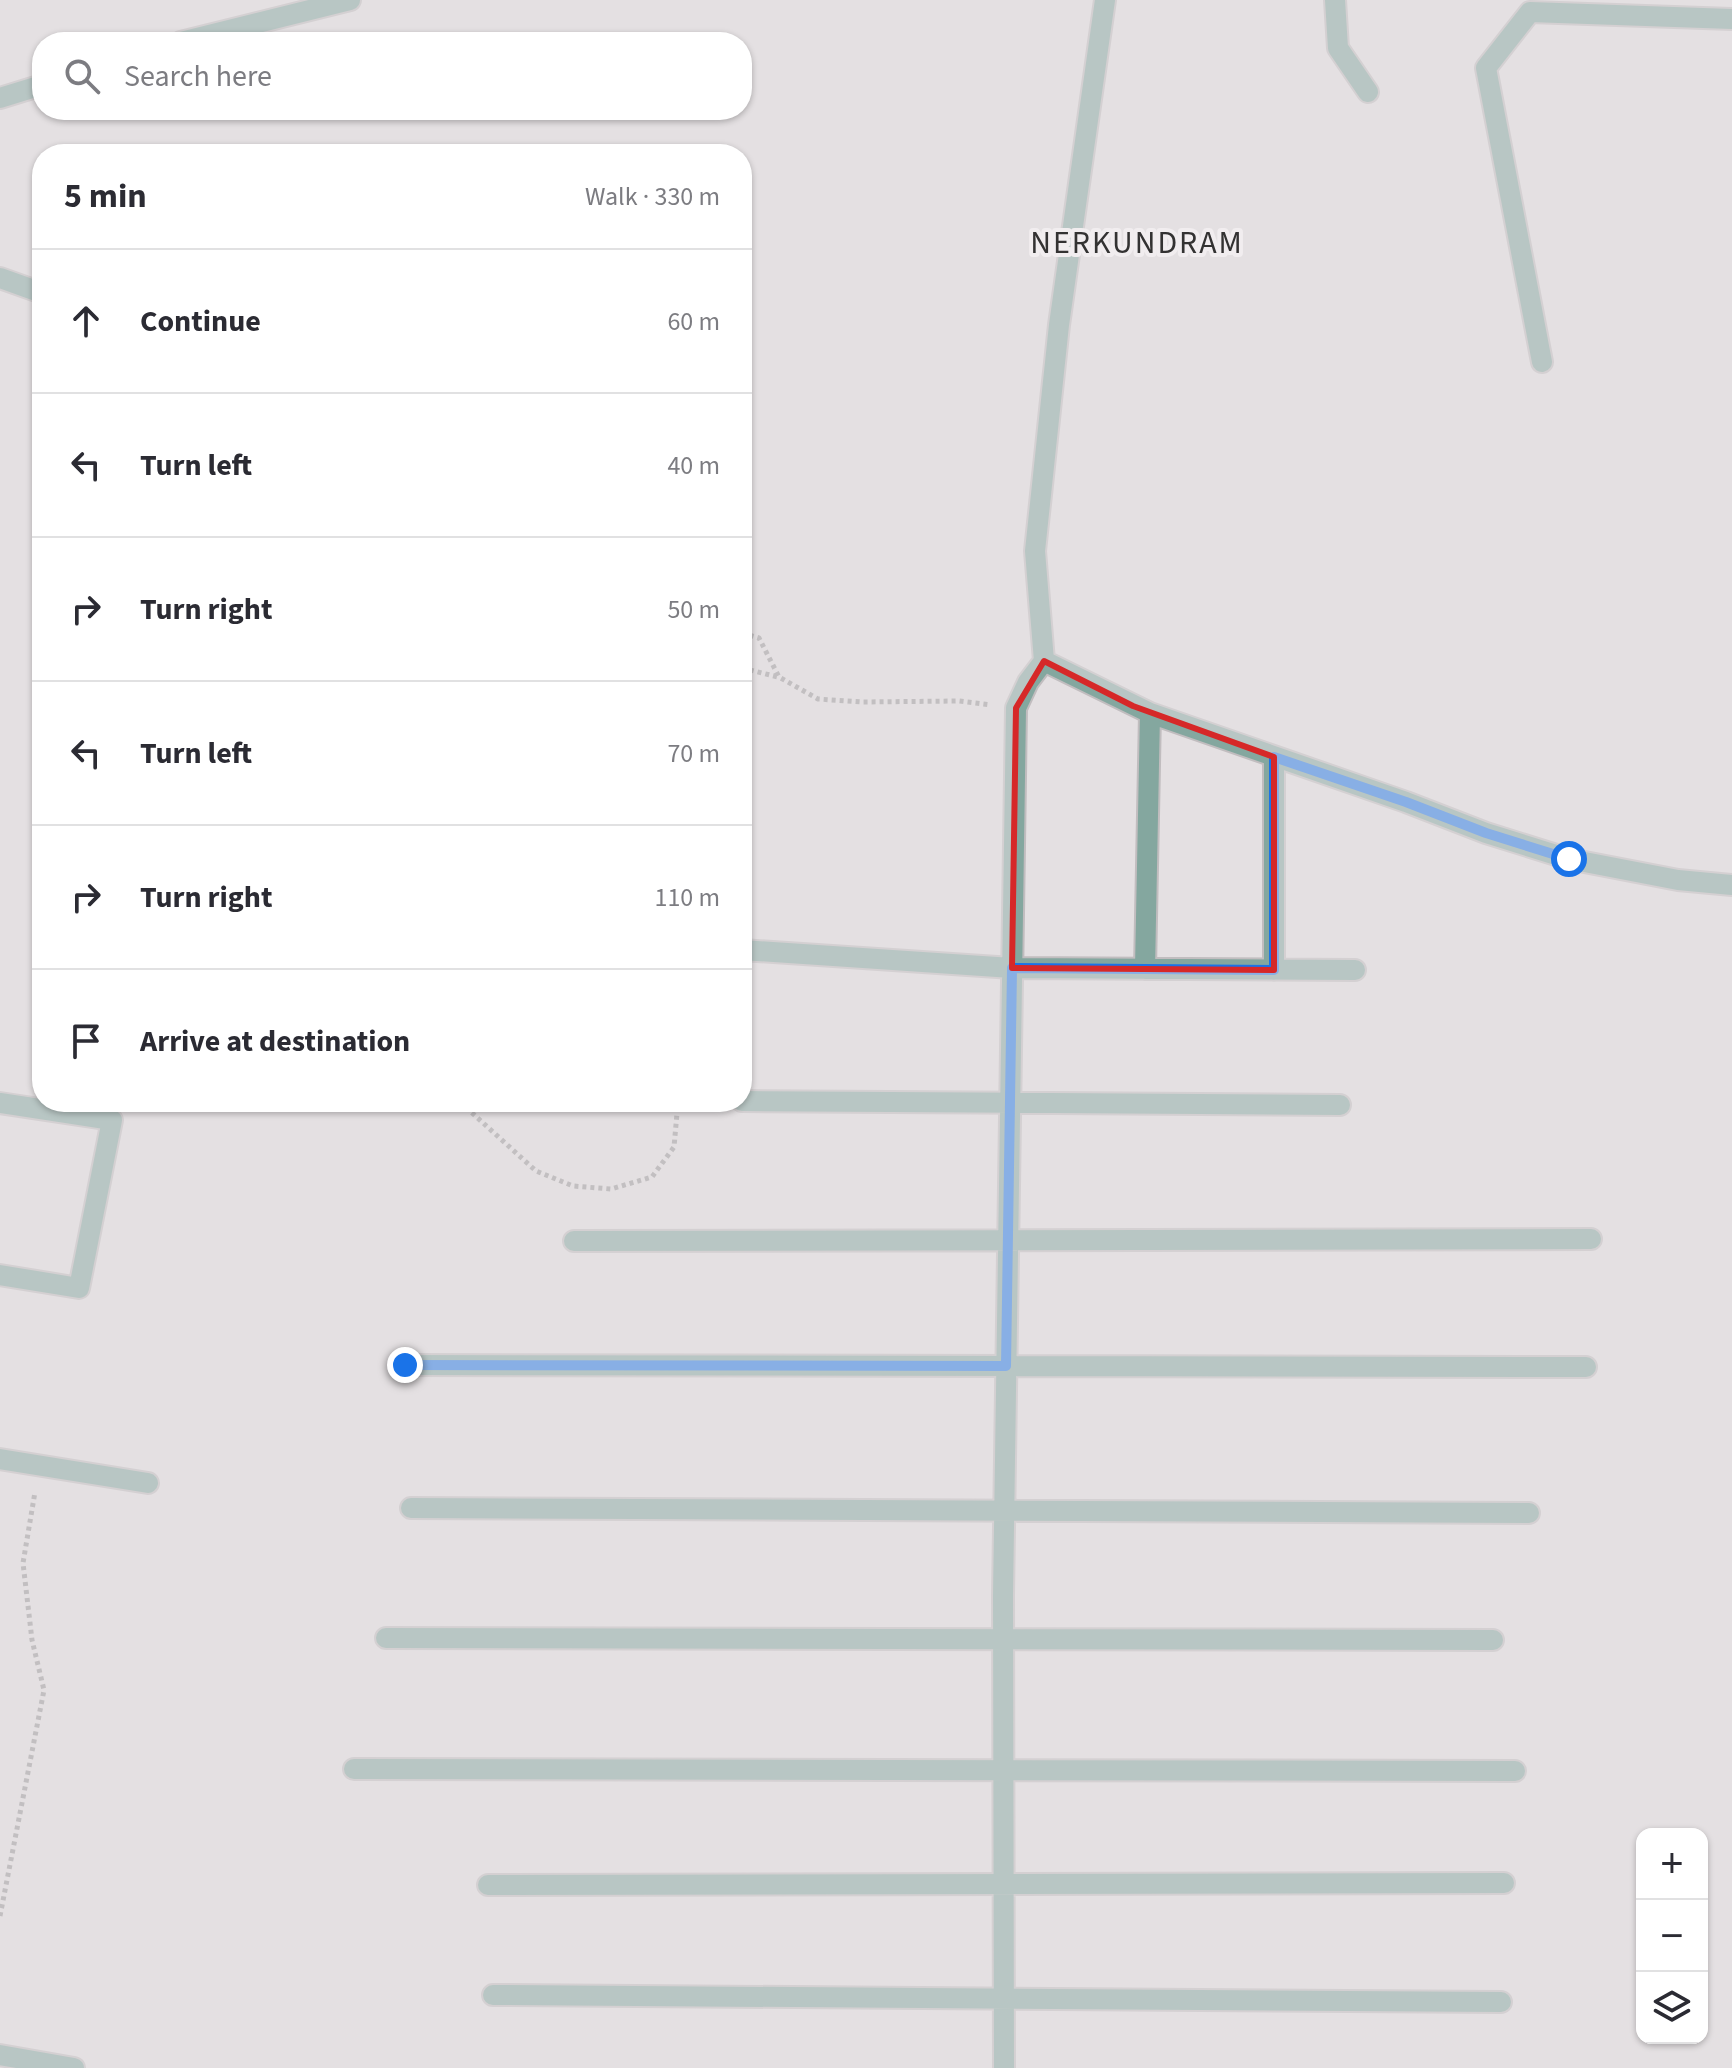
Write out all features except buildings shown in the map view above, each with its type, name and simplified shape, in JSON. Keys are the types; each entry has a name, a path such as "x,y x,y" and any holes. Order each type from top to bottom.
{"street":[{"path":"221,32 350,0"},
{"path":"1004,2068 1004,1510 1016,708 1028,682 1044,661 1035,551 1059,325 1105,0"},
{"path":"1335,0 1338,48 1368,92"},
{"path":"1542,362 1486,68 1530,12 1732,19"},
{"path":"0,98 32,88"},
{"path":"0,278 32,289"},
{"path":"1044,661 1150,713 1486,833 1569,859 1678,880 1732,885"},
{"path":"1145,969 1150,713"},
{"path":"1274,757 1274,970"},
{"path":"752,951 1012,968 1355,970"},
{"path":"752,1101 1340,1105"},
{"path":"0,1103 32,1108"},
{"path":"0,1275 79,1288 112,1120 59,1112"},
{"path":"574,1241 1591,1239"},
{"path":"405,1365 1586,1367"},
{"path":"0,1459 148,1483"},
{"path":"411,1508 1529,1513"},
{"path":"386,1638 1493,1640"},
{"path":"354,1769 1515,1771"},
{"path":"488,1885 1504,1883"},
{"path":"493,1995 1501,2002"},
{"path":"0,2055 74,2068"}],"path":[{"path":"752,636 759,638 779,677"},
{"path":"752,670 779,677 818,699 959,701 1016,708"},
{"path":"471,1112 536,1171 573,1186 611,1189 652,1177 674,1147 677,1112"},
{"path":"0,1916 44,1690 30,1628 23,1563 40,1465"}],"highlighted area":[{"path":"1044,661 1133,706 1274,757 1274,970 1012,968 1016,708"}],"district":[{"name":"NERKUNDRAM","path":"1137,242"}],"route":[{"path":"405,1365 1006,1366 1012,968 1274,970 1274,757 1486,833 1569,859"}]}
